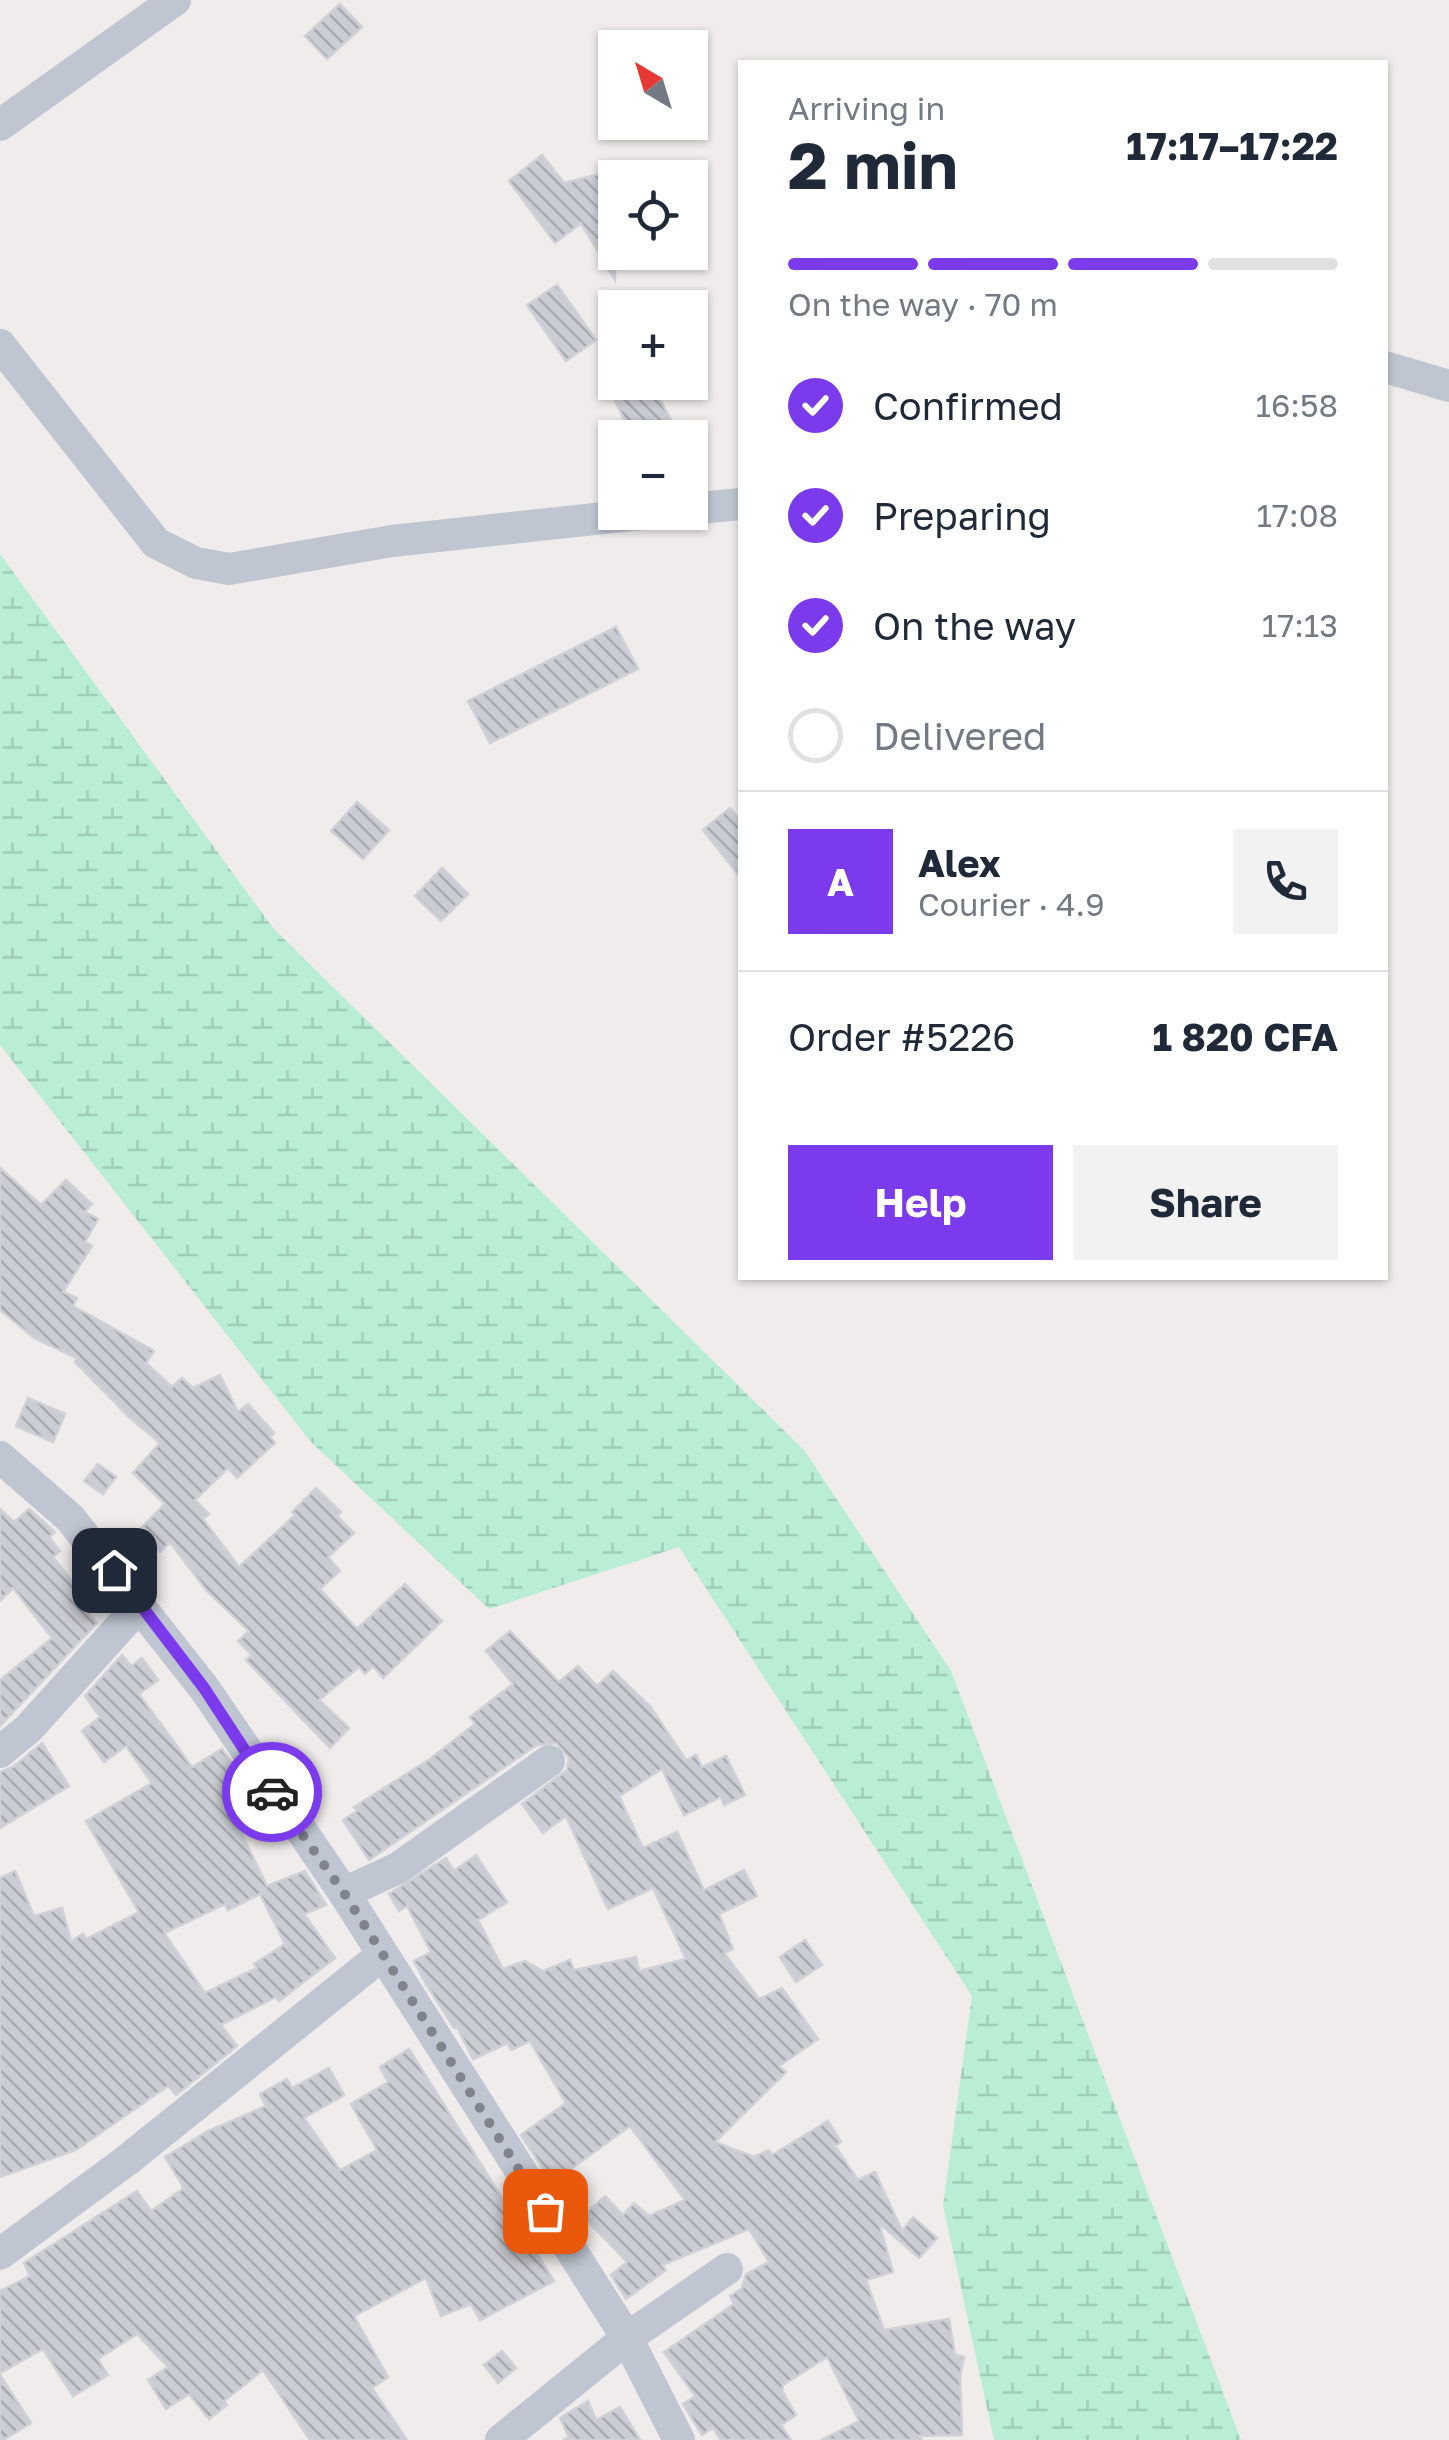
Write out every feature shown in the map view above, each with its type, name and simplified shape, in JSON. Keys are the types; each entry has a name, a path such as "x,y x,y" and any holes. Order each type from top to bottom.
{"street":[{"path":"0,125 175,0"},
{"path":"0,345 156,543 196,563 230,569 392,541 598,519"},
{"path":"1388,368 1449,386"},
{"path":"708,507 738,504"},
{"path":"0,1457 70,1518 204,1688 344,1893 627,2338 680,2440"},
{"path":"0,1752 28,1729 140,1605"},
{"path":"344,1893 398,1868 550,1761"},
{"path":"0,2254 126,2161 382,1955"},
{"path":"501,2440 627,2338 727,2269"}],"green space":[{"path":"0,554 273,928 804,1450 951,1671 1241,2440 994,2440 943,2205 972,1996 679,1547 489,1609 311,1442 0,1045"}],"building":[{"path":"340,4 362,27 327,59 305,36"},
{"path":"542,155 564,183 598,174 598,252 581,223 555,243 509,181"},
{"path":"557,285 596,340 566,361 527,305"},
{"path":"615,400 660,400 671,420 624,420"},
{"path":"616,627 638,669 490,743 468,701"},
{"path":"357,802 389,830 363,859 331,831"},
{"path":"730,808 738,818 738,874 703,830"},
{"path":"442,868 468,894 441,921 415,896"},
{"path":"0,1168 41,1205 66,1180 92,1204 85,1212 98,1219 85,1242 92,1246 63,1292 77,1298 73,1306 154,1351 146,1363 172,1387 182,1378 193,1388 220,1375 238,1412 248,1404 274,1433 270,1437 275,1443 237,1478 228,1468 195,1500 209,1514 203,1519 239,1567 295,1515 292,1512 316,1488 341,1512 337,1516 354,1533 328,1557 340,1571 320,1589 357,1629 405,1584 442,1621 383,1678 373,1666 365,1674 359,1667 319,1700 349,1728 330,1748 246,1660 252,1655 238,1641 249,1631 206,1590 170,1542 160,1552 139,1530 165,1504 133,1473 160,1443 75,1362 77,1358 34,1338 0,1310"},
{"path":"28,1398 65,1414 53,1442 16,1426"},
{"path":"98,1464 116,1477 103,1494 84,1481"},
{"path":"0,1509 14,1522 29,1509 55,1532 49,1537 60,1551 53,1557 82,1594 76,1598 97,1623 0,1726 0,1680 52,1638 13,1588 0,1601"},
{"path":"510,1631 559,1682 578,1666 597,1686 613,1671 650,1706 686,1760 696,1755 702,1767 726,1756 745,1795 724,1805 721,1797 684,1815 662,1769 619,1796 643,1848 677,1832 704,1890 744,1870 757,1896 719,1914 733,1949 724,1953 759,1999 782,1988 818,2039 779,2066 786,2072 715,2142 754,2157 769,2150 772,2155 828,2121 841,2142 835,2146 858,2180 875,2172 902,2231 913,2217 937,2238 919,2258 879,2223 893,2272 866,2280 884,2330 949,2319 955,2355 964,2357 960,2376 962,2435 919,2436 922,2440 821,2440 859,2421 827,2357 783,2385 782,2391 796,2415 781,2425 791,2440 721,2440 713,2428 702,2435 683,2404 695,2396 664,2352 734,2304 730,2296 742,2288 746,2274 769,2262 749,2229 662,2265 666,2270 626,2299 611,2275 627,2262 583,2216 605,2196 623,2215 634,2203 649,2216 685,2200 630,2126 552,2183 521,2135 566,2103 530,2041 511,2050 508,2043 473,2059 457,2027 454,2028 426,1984 414,1961 431,1952 407,1906 399,1911 389,1894 446,1858 454,1871 476,1855 507,1902 478,1920 503,1969 525,1961 543,1971 570,1960 574,1970 636,1957 639,1971 686,1959 653,1888 608,1909 566,1816 543,1833 522,1804 567,1770 569,1758 556,1743 537,1745 369,1860 343,1820 357,1811 354,1807 430,1759 475,1724 470,1717 513,1684 486,1651"},
{"path":"122,1655 131,1666 142,1658 158,1680 139,1694 192,1767 222,1749 259,1804 236,1822 267,1886 305,1871 326,1905 304,1914 335,1958 279,2001 276,1997 221,2025 237,2046 176,2095 168,2086 76,2150 0,2177 0,1878 15,1871 34,1916 62,1908 71,1941 83,1934 86,1939 139,1912 86,1821 152,1783 126,1746 104,1762 82,1731 100,1717 85,1696","holes":["260,1894 285,1944 254,1964 257,1968 205,1993 164,1933 225,1904 228,1910"]},
{"path":"42,1743 69,1786 0,1828 0,1772 13,1767"},
{"path":"805,1940 822,1965 796,1982 780,1957"},
{"path":"409,2049 554,2281 480,2320 471,2304 441,2316 426,2278 354,2316 388,2377 372,2388 407,2440 310,2440 263,2370 224,2401 227,2405 209,2419 189,2394 166,2409 148,2380 168,2367 137,2334 98,2359 108,2375 73,2396 43,2349 0,2373 0,2291 30,2276 24,2263 137,2191 151,2211 184,2188 165,2157 208,2131 266,2106 260,2094 287,2079 292,2088 329,2068 344,2095 304,2118 340,2170 377,2150 351,2104 388,2082 380,2067"},
{"path":"502,2351 516,2368 498,2383 484,2365"},
{"path":"0,2375 31,2423 3,2440 0,2440"},
{"path":"588,2401 596,2420 620,2407 640,2440 563,2440 569,2437 560,2418"}],"way so far":[{"path":"272,1792 344,1893 545,2211"}],"route":[{"path":"114,1570 204,1688 272,1792"}]}
